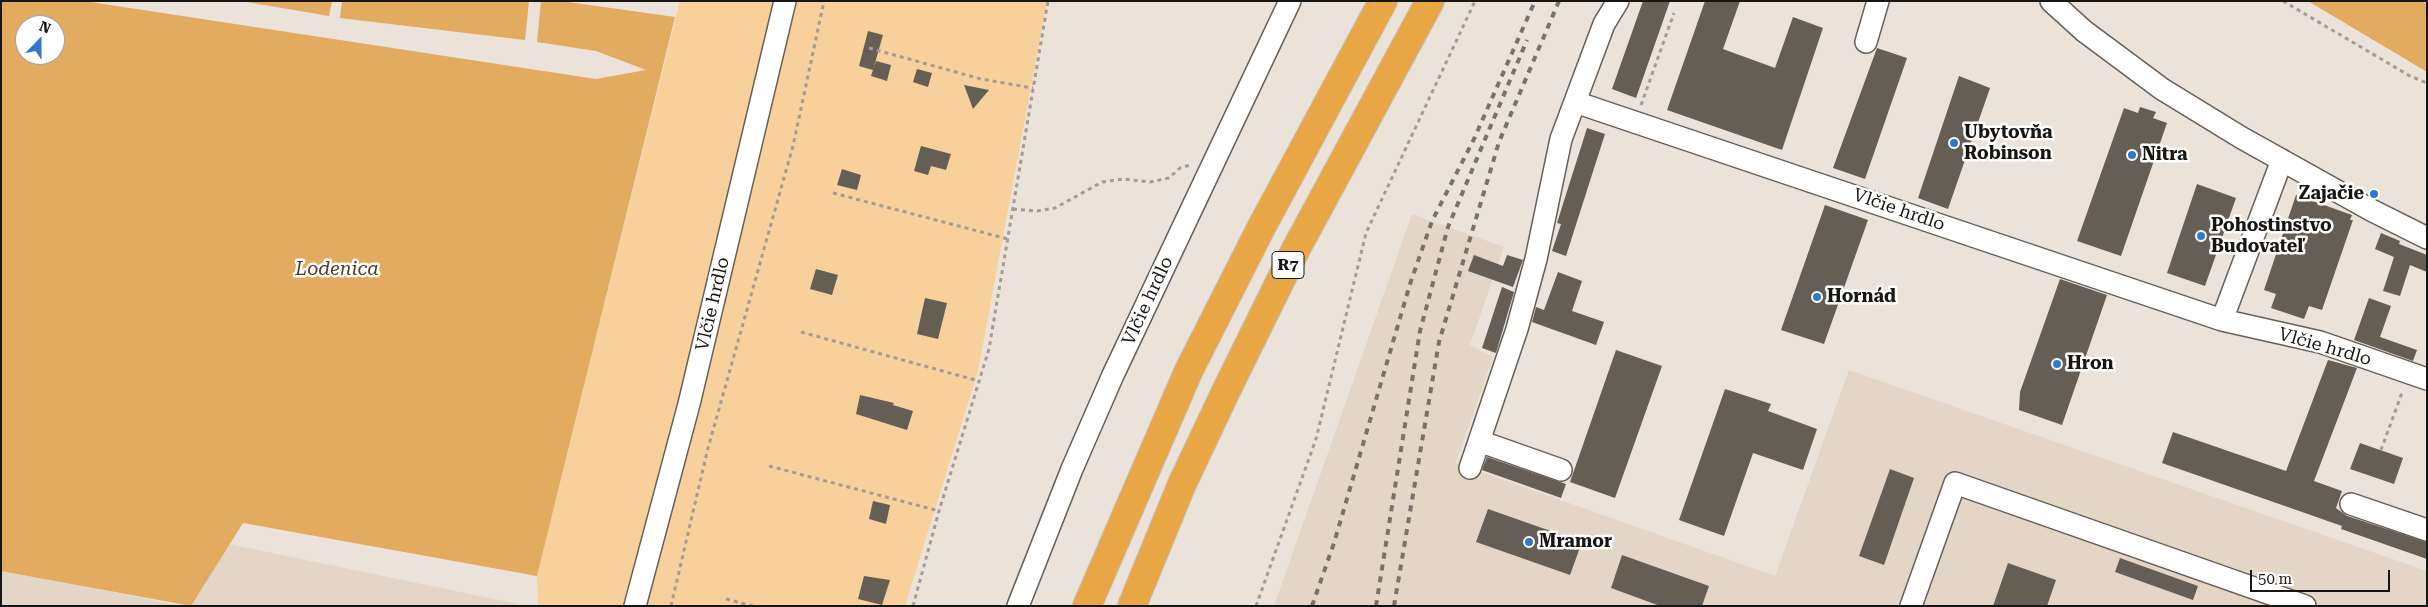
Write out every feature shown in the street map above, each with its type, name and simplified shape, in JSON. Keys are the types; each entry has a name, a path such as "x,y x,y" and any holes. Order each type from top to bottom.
{"highway":[{"name":"R7","path":"1088,606 1134,497 1207,334 1260,228 1383,1"},
{"name":"R7","path":"1132,606 1160,535 1227,389 1296,249 1430,1"}],"street":[{"name":"Vlčie hrdlo","path":"636,606 689,404 785,1"},
{"name":"Vlčie hrdlo","path":"1018,606 1088,432 1290,1"},
{"path":"1470,468 1517,328 1536,259 1561,139 1604,24 1618,1"},
{"path":"1866,42 1878,1"},
{"path":"2051,1 2084,31 2162,89 2282,160 2371,210 2427,238"},
{"name":"Vlčie hrdlo","path":"1575,102 2222,320 2320,342 2419,376"},
{"path":"2222,320 2282,160"},
{"path":"1479,440 1561,470"},
{"path":"1912,606 1955,483 2305,606"},
{"path":"2351,504 2427,530"}],"path":[{"path":"671,606 708,448 793,146 824,1"},
{"path":"913,606 939,511 989,349 1048,1"},
{"path":"1256,606 1316,439 1366,233 1475,1"},
{"path":"2282,1 2410,76 2427,83"},
{"path":"1635,122 1674,13"},
{"path":"869,48 982,79 1034,88"},
{"path":"1013,208 1037,211 1055,208 1083,190 1102,182 1123,179 1150,182 1169,178 1180,168 1194,164 1212,165"},
{"path":"833,193 1008,239"},
{"path":"801,332 980,381"},
{"path":"2381,450 2419,376"},
{"path":"769,466 939,511"},
{"path":"726,599 753,606"}],"shaded area":[{"path":"680,1 1047,1 978,371 905,606 538,606 537,576"},
{"path":"1412,214 1504,247 1470,345 1493,357 1456,463 1775,576 1849,370 2427,571 2427,606 1274,606"},
{"path":"229,544 528,606 191,606"},
{"path":"1,571 83,586 181,606 1,606"}],"water":[{"name":"Lodenica","path":"1,1 561,1 675,17 537,576 243,523 191,606 1,571"},
{"path":"2308,1 2422,1 2427,4 2427,72"}],"pier":[{"path":"84,1 241,1 329,16 332,1 342,1 340,18 525,40 529,1 541,1 537,42 596,51 646,70 596,79"}],"building":[{"path":"1643,1 1670,1 1636,98 1612,89"},
{"path":"1705,1 1740,1 1723,49 1775,68 1793,17 1823,28 1782,150 1667,110"},
{"path":"868,31 883,35 873,70 859,66"},
{"path":"1877,48 1907,58 1865,179 1833,168"},
{"path":"876,61 891,65 887,81 871,76"},
{"path":"917,69 932,73 928,87 913,82"},
{"name":"Ubytovňa Robinson","path":"1959,76 1990,88 1948,209 1918,198"},
{"path":"964,85 989,90 973,109"},
{"name":"Nitra","path":"2140,107 2156,112 2153,118 2167,123 2121,256 2077,241 2124,108 2138,113"},
{"path":"1587,128 1605,134 1566,256 1552,251 1561,224 1557,223"},
{"path":"921,146 951,154 946,170 931,166 928,175 914,171"},
{"path":"842,169 861,175 857,190 837,185"},
{"name":"Pohostinstvo Budovateľ","path":"2197,184 2236,198 2205,286 2167,273"},
{"path":"2296,195 2352,215 2350,220 2353,220 2322,310 2309,306 2304,319 2271,308 2276,294 2264,290"},
{"name":"Hornád","path":"1825,205 1868,220 1824,344 1781,330"},
{"path":"2381,233 2400,241 2399,244 2427,255 2427,272 2410,265 2400,296 2383,291 2394,257 2375,249"},
{"path":"1474,255 1503,266 1507,255 1523,260 1513,287 1468,271"},
{"path":"816,269 838,275 832,295 810,289"},
{"path":"1558,272 1582,281 1572,311 1604,322 1596,345 1532,322 1536,307 1544,310"},
{"name":"Hron","path":"2060,279 2107,295 2062,425 2019,410 2020,392"},
{"path":"1502,287 1514,292 1496,353 1482,348"},
{"path":"925,298 947,303 938,339 917,334"},
{"path":"2369,298 2391,306 2380,337 2417,350 2413,361 2354,340"},
{"path":"1616,350 1662,366 1615,498 1570,482"},
{"path":"2328,360 2357,368 2314,481 2342,491 2336,508 2347,516 2427,542 2427,559 2341,529 2342,526 2162,463 2173,432 2286,471"},
{"path":"1725,389 1771,404 1768,411 1817,429 1803,470 1753,453 1724,536 1679,520"},
{"path":"860,395 894,403 893,405 913,411 907,430 856,414"},
{"path":"2360,443 2403,458 2394,484 2350,469"},
{"path":"1487,457 1566,484 1561,498 1482,470"},
{"path":"1890,469 1914,478 1884,565 1859,556"},
{"path":"873,501 890,505 886,524 869,519"},
{"name":"Mramor","path":"1488,509 1582,542 1570,575 1476,542"},
{"path":"1622,555 1709,586 1702,606 1660,606 1611,588"},
{"path":"2120,558 2198,586 2193,600 2115,572"},
{"path":"2008,563 2056,580 2047,606 1993,606"},
{"path":"864,576 890,580 882,605 858,599"}],"railway":[{"path":"1312,606 1334,543 1410,284 1432,221 1474,139 1535,1"},
{"path":"1394,606 1439,342 1499,142 1559,1"},
{"path":"1376,606 1420,331 1448,227 1527,40"}],"place":[{"name":"Ubytovňa Robinson","path":"1954,143"},
{"name":"Nitra","path":"2132,155"},
{"name":"Zajačie","path":"2374,194"},
{"name":"Pohostinstvo Budovateľ","path":"2201,236"},
{"name":"Hornád","path":"1817,297"},
{"name":"Hron","path":"2057,364"},
{"name":"Mramor","path":"1529,542"}]}
